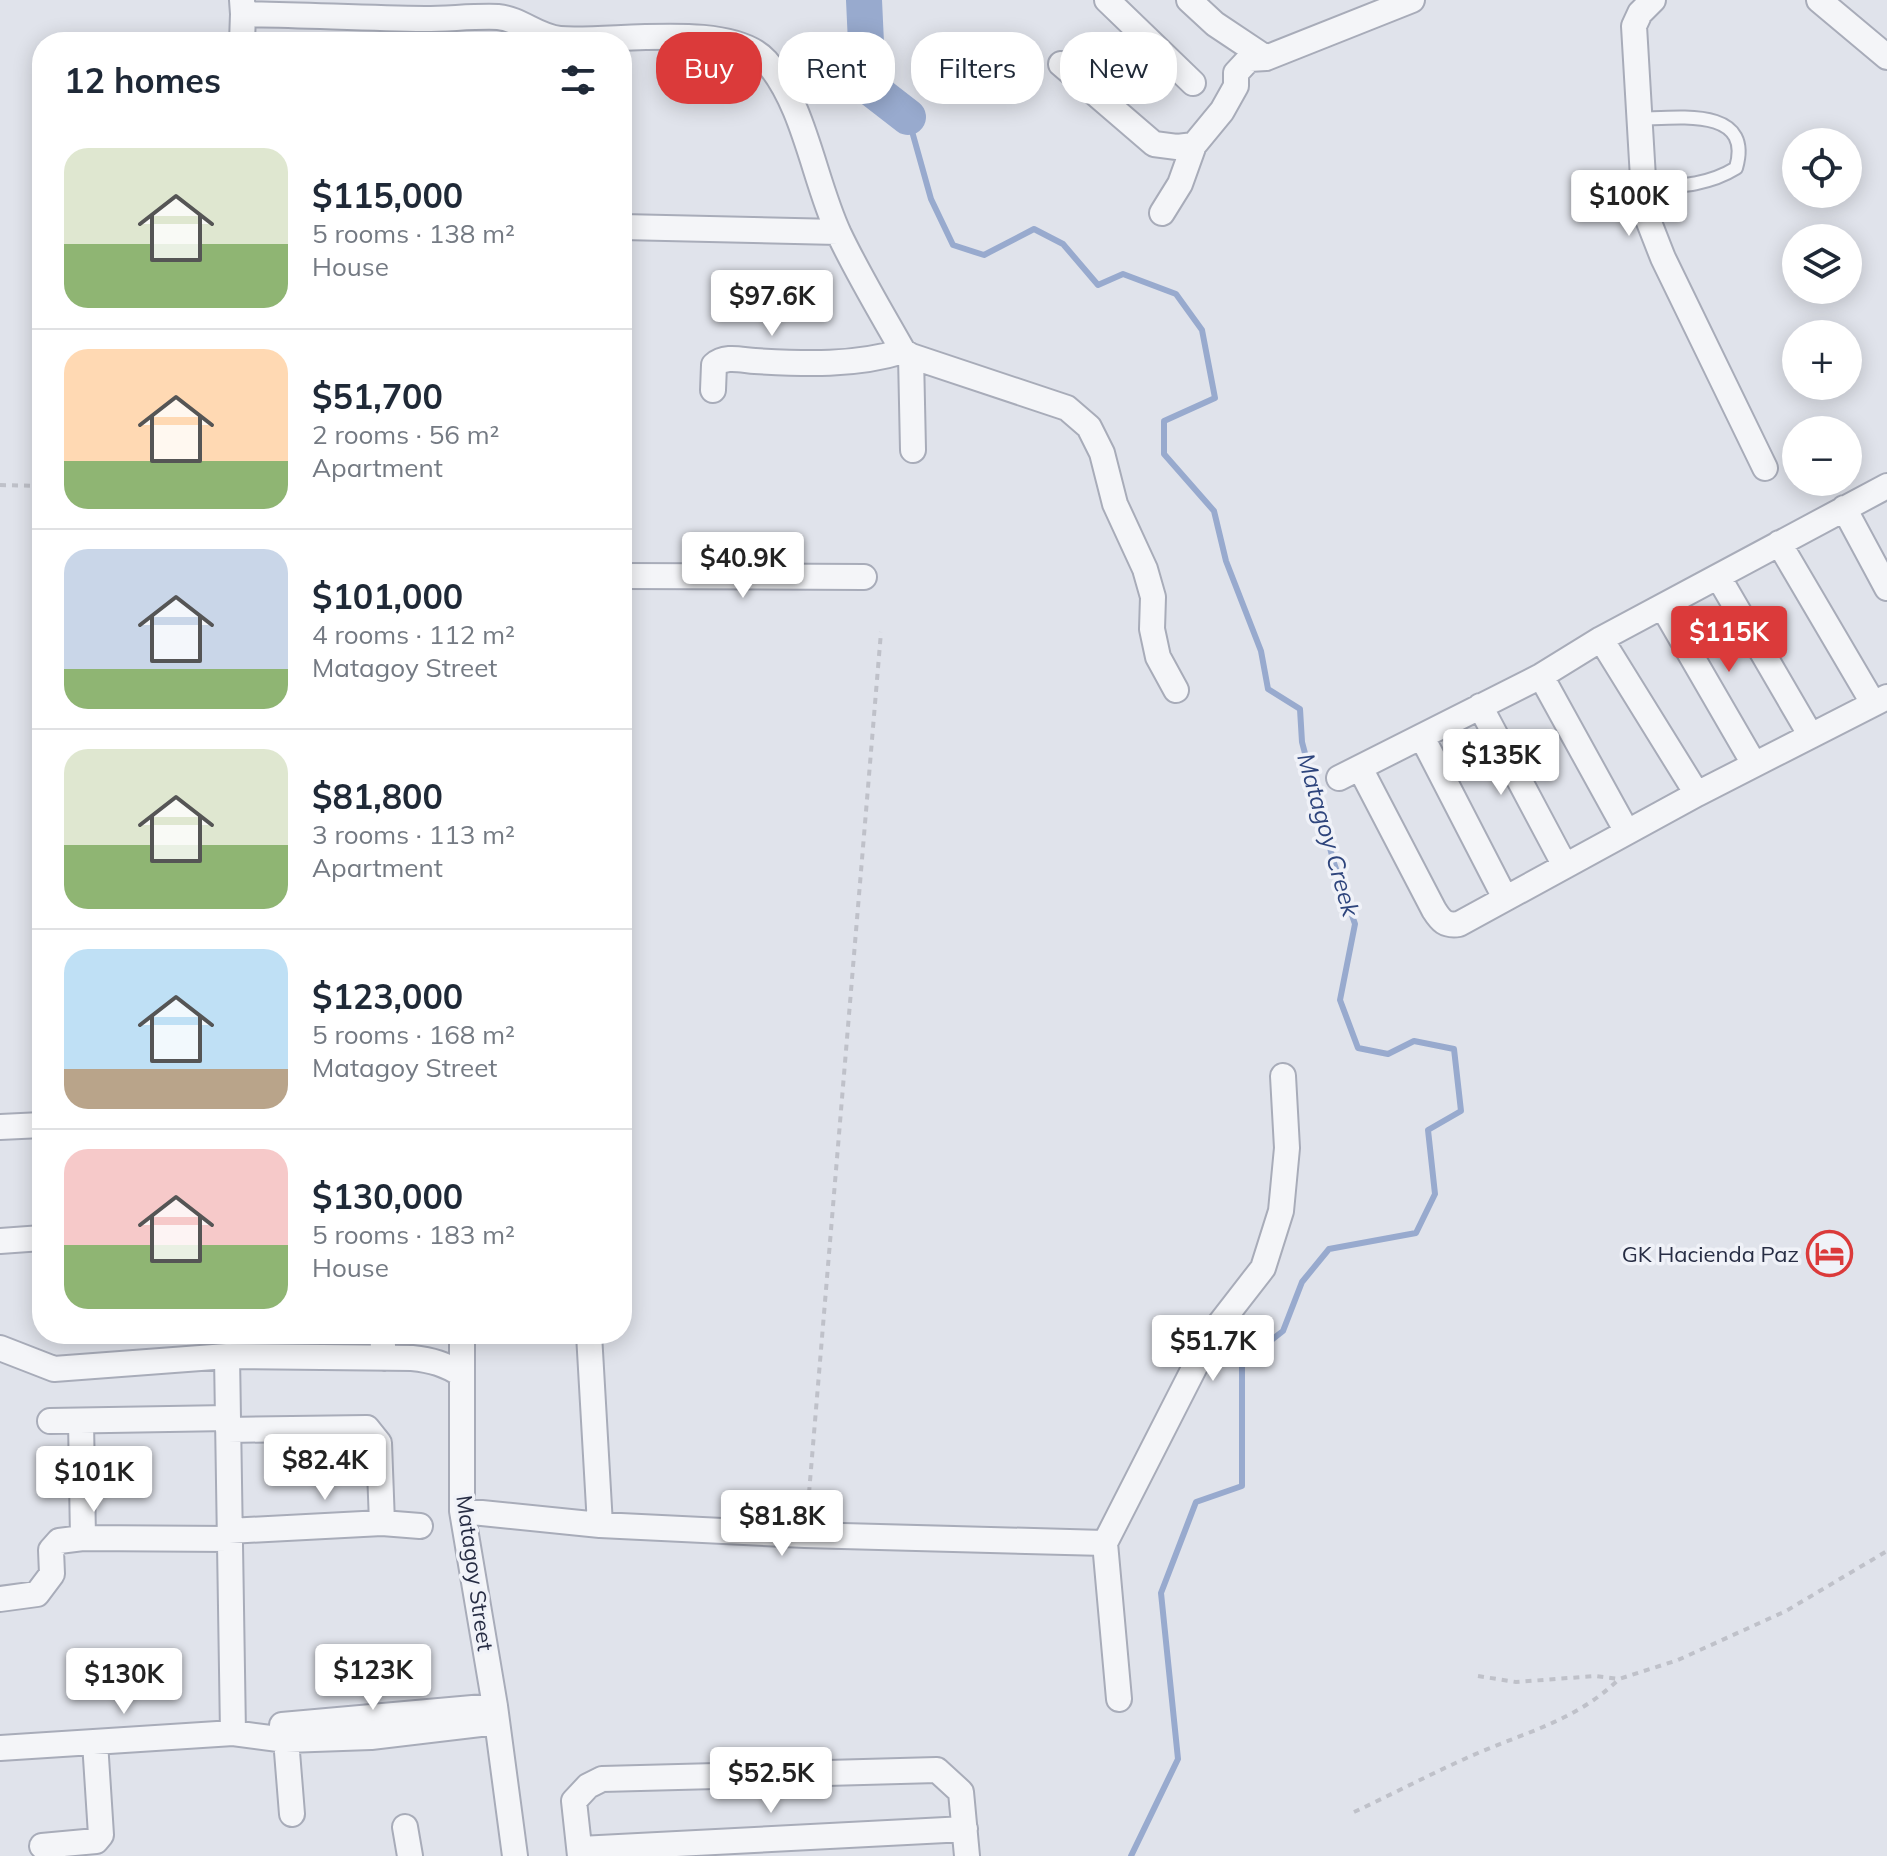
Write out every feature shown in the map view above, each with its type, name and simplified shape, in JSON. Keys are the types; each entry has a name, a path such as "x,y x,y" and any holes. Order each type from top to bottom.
{"street":[{"path":"1189,0 1215,24 1266,58"},
{"path":"1162,213 1180,184 1194,145 1222,111 1236,86 1236,73 1249,59 1266,58 1412,0"},
{"path":"1653,0 1640,13 1634,26 1645,212 1663,258 1765,468"},
{"path":"1819,0 1883,47"},
{"path":"1109,1 1193,83"},
{"path":"242,32 243,7 430,30 507,18 535,32"},
{"path":"632,39 685,36 733,42 755,50 779,76 838,232 907,354 913,450"},
{"path":"1108,104 1154,144 1177,147 1194,145"},
{"path":"632,227 838,232"},
{"path":"713,390 714,365 725,359 800,364 907,354 1067,408 1089,427 1102,453 1115,504 1145,569 1153,597 1152,629 1158,657 1176,690"},
{"path":"1779,543 1880,700 1697,794 1459,924 1449,925 1441,921 1350,773 1541,676 1601,639 1719,578 1779,543 1887,486"},
{"path":"1844,508 1887,588"},
{"path":"632,576 864,577"},
{"path":"1719,578 1811,736"},
{"path":"1663,607 1754,764"},
{"path":"1601,639 1697,794"},
{"path":"1541,676 1627,832"},
{"path":"1480,706 1565,866"},
{"path":"1422,737 1505,898"},
{"path":"1119,1699 1105,1543 1211,1335 1263,1268 1281,1211 1287,1148 1283,1076"},
{"path":"0,1127 32,1125"},
{"path":"0,1241 32,1239"},
{"name":"Matagoy Street","path":"462,1344 462,1511 496,1714 515,1856"},
{"path":"590,1344 600,1525"},
{"path":"0,1348 54,1369 383,1346 449,1366 462,1375"},
{"path":"227,1356 229,1535 241,1734"},
{"path":"50,1421 367,1428 379,1443 382,1523"},
{"path":"81,1421 83,1538"},
{"path":"462,1511 600,1525 805,1535 1105,1543"},
{"path":"0,1599 37,1594 52,1574 51,1550 59,1541 229,1535 382,1523 420,1526"},
{"path":"0,1748 285,1733 496,1714"},
{"path":"285,1733 292,1814"},
{"path":"42,1846 96,1841 101,1835 95,1742"},
{"path":"965,1829 580,1852 574,1801 588,1786 602,1779 937,1770 961,1792 965,1829 967,1856"},
{"path":"405,1827 410,1856"}],"lane":[{"path":"1639,119 1695,117 1720,122 1736,136 1740,154 1736,168 1718,180 1643,188"}],"path":[{"path":"0,485 32,486"},
{"path":"805,1535 881,632"},
{"path":"1354,1812 1478,1753 1545,1728 1583,1708 1619,1679 1678,1660 1786,1611 1887,1551"},
{"path":"1478,1676 1516,1682 1595,1676 1619,1679"}],"waterway":[{"name":"Matagoy Creek","path":"864,0 868,86 908,117"},
{"name":"Matagoy Creek","path":"908,117 931,199 953,245 984,255 1034,229 1063,244 1098,285 1123,274 1176,294 1202,330 1215,398 1164,421 1164,454 1214,511 1226,561 1261,651 1268,689 1300,709 1302,742 1334,863 1355,924 1340,1000 1358,1048 1388,1054 1414,1041 1454,1049 1461,1111 1428,1130 1435,1194 1416,1233 1329,1249 1302,1282 1283,1331 1242,1363 1242,1486 1196,1502 1161,1593 1178,1759 1131,1856"}],"place":[{"name":"GK Hacienda Paz","path":"1830,1254"}]}
